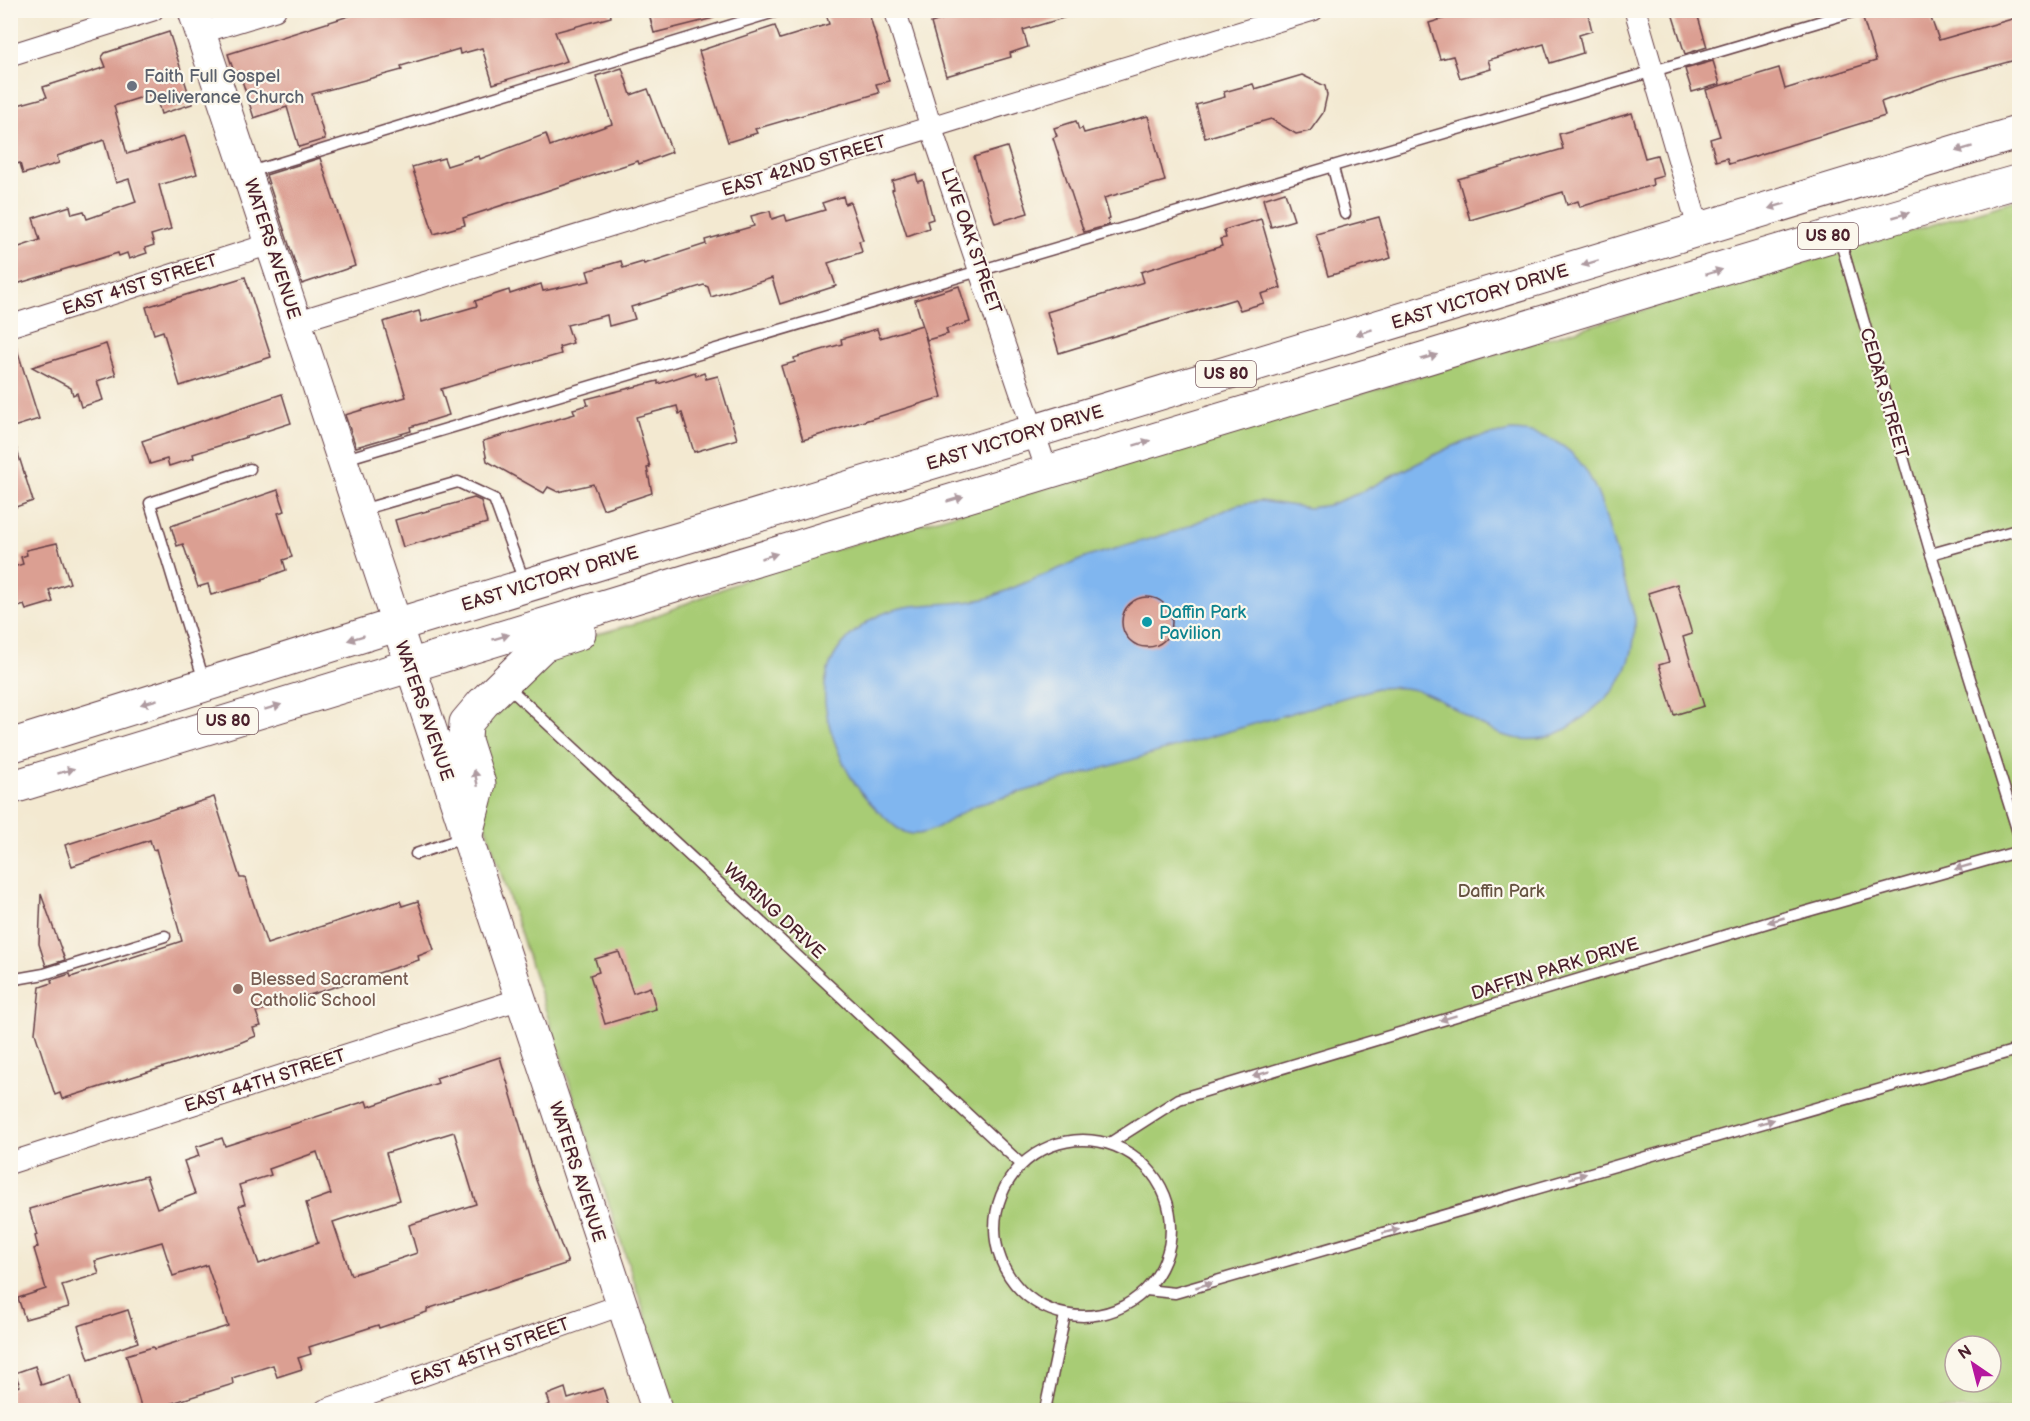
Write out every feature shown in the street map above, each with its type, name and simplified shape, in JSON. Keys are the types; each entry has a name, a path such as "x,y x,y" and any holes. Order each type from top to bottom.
{"main road":[{"name":"WATERS AVENUE","path":"196,22 657,1410"},
{"name":"EAST VICTORY DRIVE","path":"10,746 396,625 2019,132"},
{"name":"US 80","path":"10,788 1047,471 1638,295 1838,232 2019,181"},
{"path":"1638,295 1640,285 1647,278 1692,257 1700,240 1699,230"},
{"path":"466,836 479,784 465,740 466,723 504,683 543,645 684,594 733,567"}],"street":[{"path":"10,55 153,10"},
{"path":"196,22 275,10"},
{"name":"LIVE OAK STREET","path":"895,10 931,127 982,270 1047,471"},
{"name":"EAST 42ND STREET","path":"296,322 1313,10"},
{"path":"1635,10 1699,230"},
{"name":"EAST 41ST STREET","path":"10,327 270,244"},
{"name":"EAST 44TH STREET","path":"10,1163 520,999"},
{"name":"EAST 45TH STREET","path":"325,1410 621,1305"}],"lane":[{"path":"247,173 781,10"},
{"path":"341,460 1654,73 1859,10"},
{"path":"1333,168 1345,214"},
{"name":"CEDAR STREET","path":"1838,232 1931,554 2019,839"},
{"path":"205,685 150,503 250,469"},
{"path":"358,511 458,482 494,499 526,586"},
{"path":"1931,554 2019,529"},
{"name":"WARING DRIVE","path":"504,683 1021,1164"},
{"path":"416,854 466,836"},
{"name":"DAFFIN PARK DRIVE","path":"1110,1143 1179,1099 1780,919 2019,851"},
{"path":"10,980 44,974 165,936"},
{"path":"1146,1290 1175,1293 2019,1049"},
{"path":"1087,1139 1110,1143 1137,1157 1157,1179 1169,1206 1172,1236 1163,1265 1146,1290 1129,1303 1109,1312 1087,1316 1065,1315 1040,1305 1018,1289 1002,1266 994,1240 995,1212 1005,1186 1021,1164 1040,1150 1063,1141 1087,1139"},
{"path":"1045,1410 1065,1315"}],"green space":[{"name":"Daffin Park","path":"2019,199 2019,1410 676,1410 483,818 477,723 570,642 640,622 779,566"}],"water":[{"path":"1512,431 1536,434 1555,441 1571,452 1583,466 1601,502 1635,618 1634,643 1622,678 1607,697 1578,722 1562,731 1537,739 1520,739 1488,729 1443,702 1421,692 1402,688 1377,688 974,806 937,828 913,834 903,831 888,821 862,793 846,769 828,721 825,687 833,657 856,631 872,619 901,608 991,597 1087,557 1177,531 1236,505 1260,501 1309,508 1329,505 1357,494 1448,448 1475,438"}],"building":[{"path":"368,10 610,10 611,17 555,32 567,61 493,84 482,48 460,54 459,49 401,66 402,70 312,94 325,139 299,147 287,107 254,118 239,71 234,72 228,54"},
{"path":"648,10 714,10 714,18 654,33"},
{"path":"825,10 868,10 889,81 876,84 879,93 755,129 757,133 728,142 699,51 775,26 780,39 829,24"},
{"path":"971,10 1069,10 1070,16 1023,30 1028,47 1010,53 1011,57 946,76 931,23"},
{"path":"1472,10 1587,10 1592,31 1579,35 1583,53 1550,63 1544,44 1488,60 1491,69 1460,78 1453,56 1440,59 1429,23"},
{"path":"1671,10 1696,10 1707,47 1685,54"},
{"path":"1893,10 1928,10 1939,40 2019,17 2019,59 1939,81 1881,102 1885,116 1729,164 1727,158 1716,161 1710,139 1720,136 1706,90 1779,68 1785,89 1876,61 1863,19"},
{"path":"169,32 192,104 161,114 155,93 114,106 127,154 185,136 197,174 159,185 171,229 151,235 154,245 145,248 147,253 129,259 127,253 119,256 118,253 10,286 10,250 40,240 33,218 70,206 72,214 84,211 87,219 136,202 129,179 116,183 104,140 57,156 59,163 23,174 20,163 10,166 10,107 47,97 43,87 106,67 102,57 105,53"},
{"path":"1713,61 1720,84 1692,92 1685,69"},
{"path":"622,68 631,95 648,89 672,152 463,218 465,225 434,234 412,167 444,158 447,166 479,156 480,159 546,134 550,146 612,124 596,76"},
{"path":"1302,75 1325,86 1327,95 1323,113 1310,131 1296,134 1271,119 1205,138 1196,105 1225,97 1224,92 1253,84 1255,89"},
{"path":"1632,113 1645,158 1657,155 1663,176 1652,179 1653,185 1580,207 1578,201 1567,205 1563,192 1470,220 1458,179 1563,149 1559,134"},
{"path":"1148,116 1165,181 1104,198 1110,218 1107,219 1109,225 1084,232 1053,138 1057,136 1054,128 1076,121 1079,130 1082,128 1084,133"},
{"path":"1007,147 1028,213 995,223 974,157"},
{"path":"320,158 355,266 302,284 266,175"},
{"path":"916,174 918,182 923,180 933,219 927,221 929,228 907,236 892,190 894,189 892,181"},
{"path":"1285,192 1294,220 1271,227 1263,199"},
{"path":"843,196 845,204 850,202 863,240 859,241 862,252 828,263 836,286 780,304 772,278 711,297 708,287 704,285 631,307 635,319 609,326 607,315 567,325 573,343 559,347 561,354 441,389 449,415 410,427 411,431 356,447 345,415 406,397 383,322 419,311 422,322 477,306 475,301 509,290 510,294 541,284 543,291 590,281 587,271 621,261 623,268 643,262 644,264 706,244 705,240 754,226 751,216 770,211 772,219 785,215 787,221 825,210 822,203"},
{"path":"1379,217 1391,258 1328,276 1316,234"},
{"path":"1261,219 1281,288 1261,294 1264,303 1240,310 1235,299 1059,353 1047,312 1144,282 1141,272 1222,246 1220,239 1226,238 1224,230"},
{"path":"245,277 271,357 180,386 163,331 154,334 146,307"},
{"path":"959,286 970,322 946,329 948,334 927,340 915,300"},
{"path":"922,325 942,397 803,440 781,366 795,362 794,358 842,344 841,339 877,329 880,338"},
{"path":"10,343 15,343 39,419 10,428"},
{"path":"106,344 116,375 97,381 103,400 81,407 77,393 73,395 71,388 32,367"},
{"path":"695,372 696,376 704,373 706,379 718,376 737,439 694,452 682,413 679,414 677,406 636,417 650,467 647,468 652,493 603,509 593,484 558,492 548,487 544,493 487,461 483,441 575,414 573,409 588,405 586,399 658,381 658,384"},
{"path":"282,394 291,423 193,454 194,458 169,466 167,459 150,464 142,441"},
{"path":"10,444 15,444 33,501 10,509"},
{"path":"278,490 285,511 278,513 292,557 283,560 286,570 262,579 262,581 211,595 208,584 198,587 183,544 177,546 171,526"},
{"path":"474,498 481,501 487,523 403,547 395,520"},
{"path":"57,543 70,583 49,590 53,602 26,610 24,605 10,610 10,568 23,564 21,557 27,555 26,550"},
{"path":"1677,584 1692,634 1683,637 1704,706 1674,715 1659,665 1669,662 1648,593"},
{"name":"Daffin Park Pavilion","path":"1147,597 1165,604 1172,622 1165,640 1147,647 1129,640 1122,622 1129,604"},
{"path":"214,797 240,878 245,878 267,944 400,901 402,906 418,901 434,950 418,956 419,960 256,1012 261,1026 253,1028 256,1036 237,1044 62,1099 60,1093 55,1095 35,1033 40,987 52,983 51,980 70,974 71,977 182,941 156,849 153,850 150,840 72,866 65,845"},
{"path":"41,894 65,960 46,966 39,944"},
{"path":"619,952 633,993 650,987 656,1009 605,1024 590,975 599,972 595,959"},
{"path":"500,1057 536,1180 568,1263 427,1309 427,1312 379,1328 378,1325 309,1347 311,1354 298,1358 302,1369 277,1377 273,1365 232,1378 233,1384 150,1410 142,1410 126,1355 153,1347 154,1349 228,1326 207,1265 173,1276 162,1242 95,1261 99,1274 62,1285 69,1307 25,1319 18,1298 46,1289 34,1249 38,1247 35,1236 37,1235 29,1209 146,1176 157,1208 195,1194 184,1161 199,1156 196,1147 222,1138 225,1146 366,1101 368,1107 438,1083 436,1078","holes":["454,1132 476,1204 409,1225 417,1253 351,1275 333,1222 400,1200 386,1153","317,1152 331,1194 306,1203 318,1243 259,1264 239,1206 245,1204 239,1185 271,1175 269,1169"]},
{"path":"128,1310 138,1342 89,1359 78,1326"},
{"path":"35,1366 41,1385 71,1375 81,1410 10,1410 10,1389 20,1386 15,1373"},
{"path":"565,1388 568,1399 603,1388 610,1410 547,1410 546,1406 550,1404 547,1395"}],"place":[{"name":"Faith Full Gospel Deliverance Church","path":"132,86"},
{"name":"Daffin Park Pavilion","path":"1147,622"},
{"name":"Blessed Sacrament Catholic School","path":"238,989"}]}
